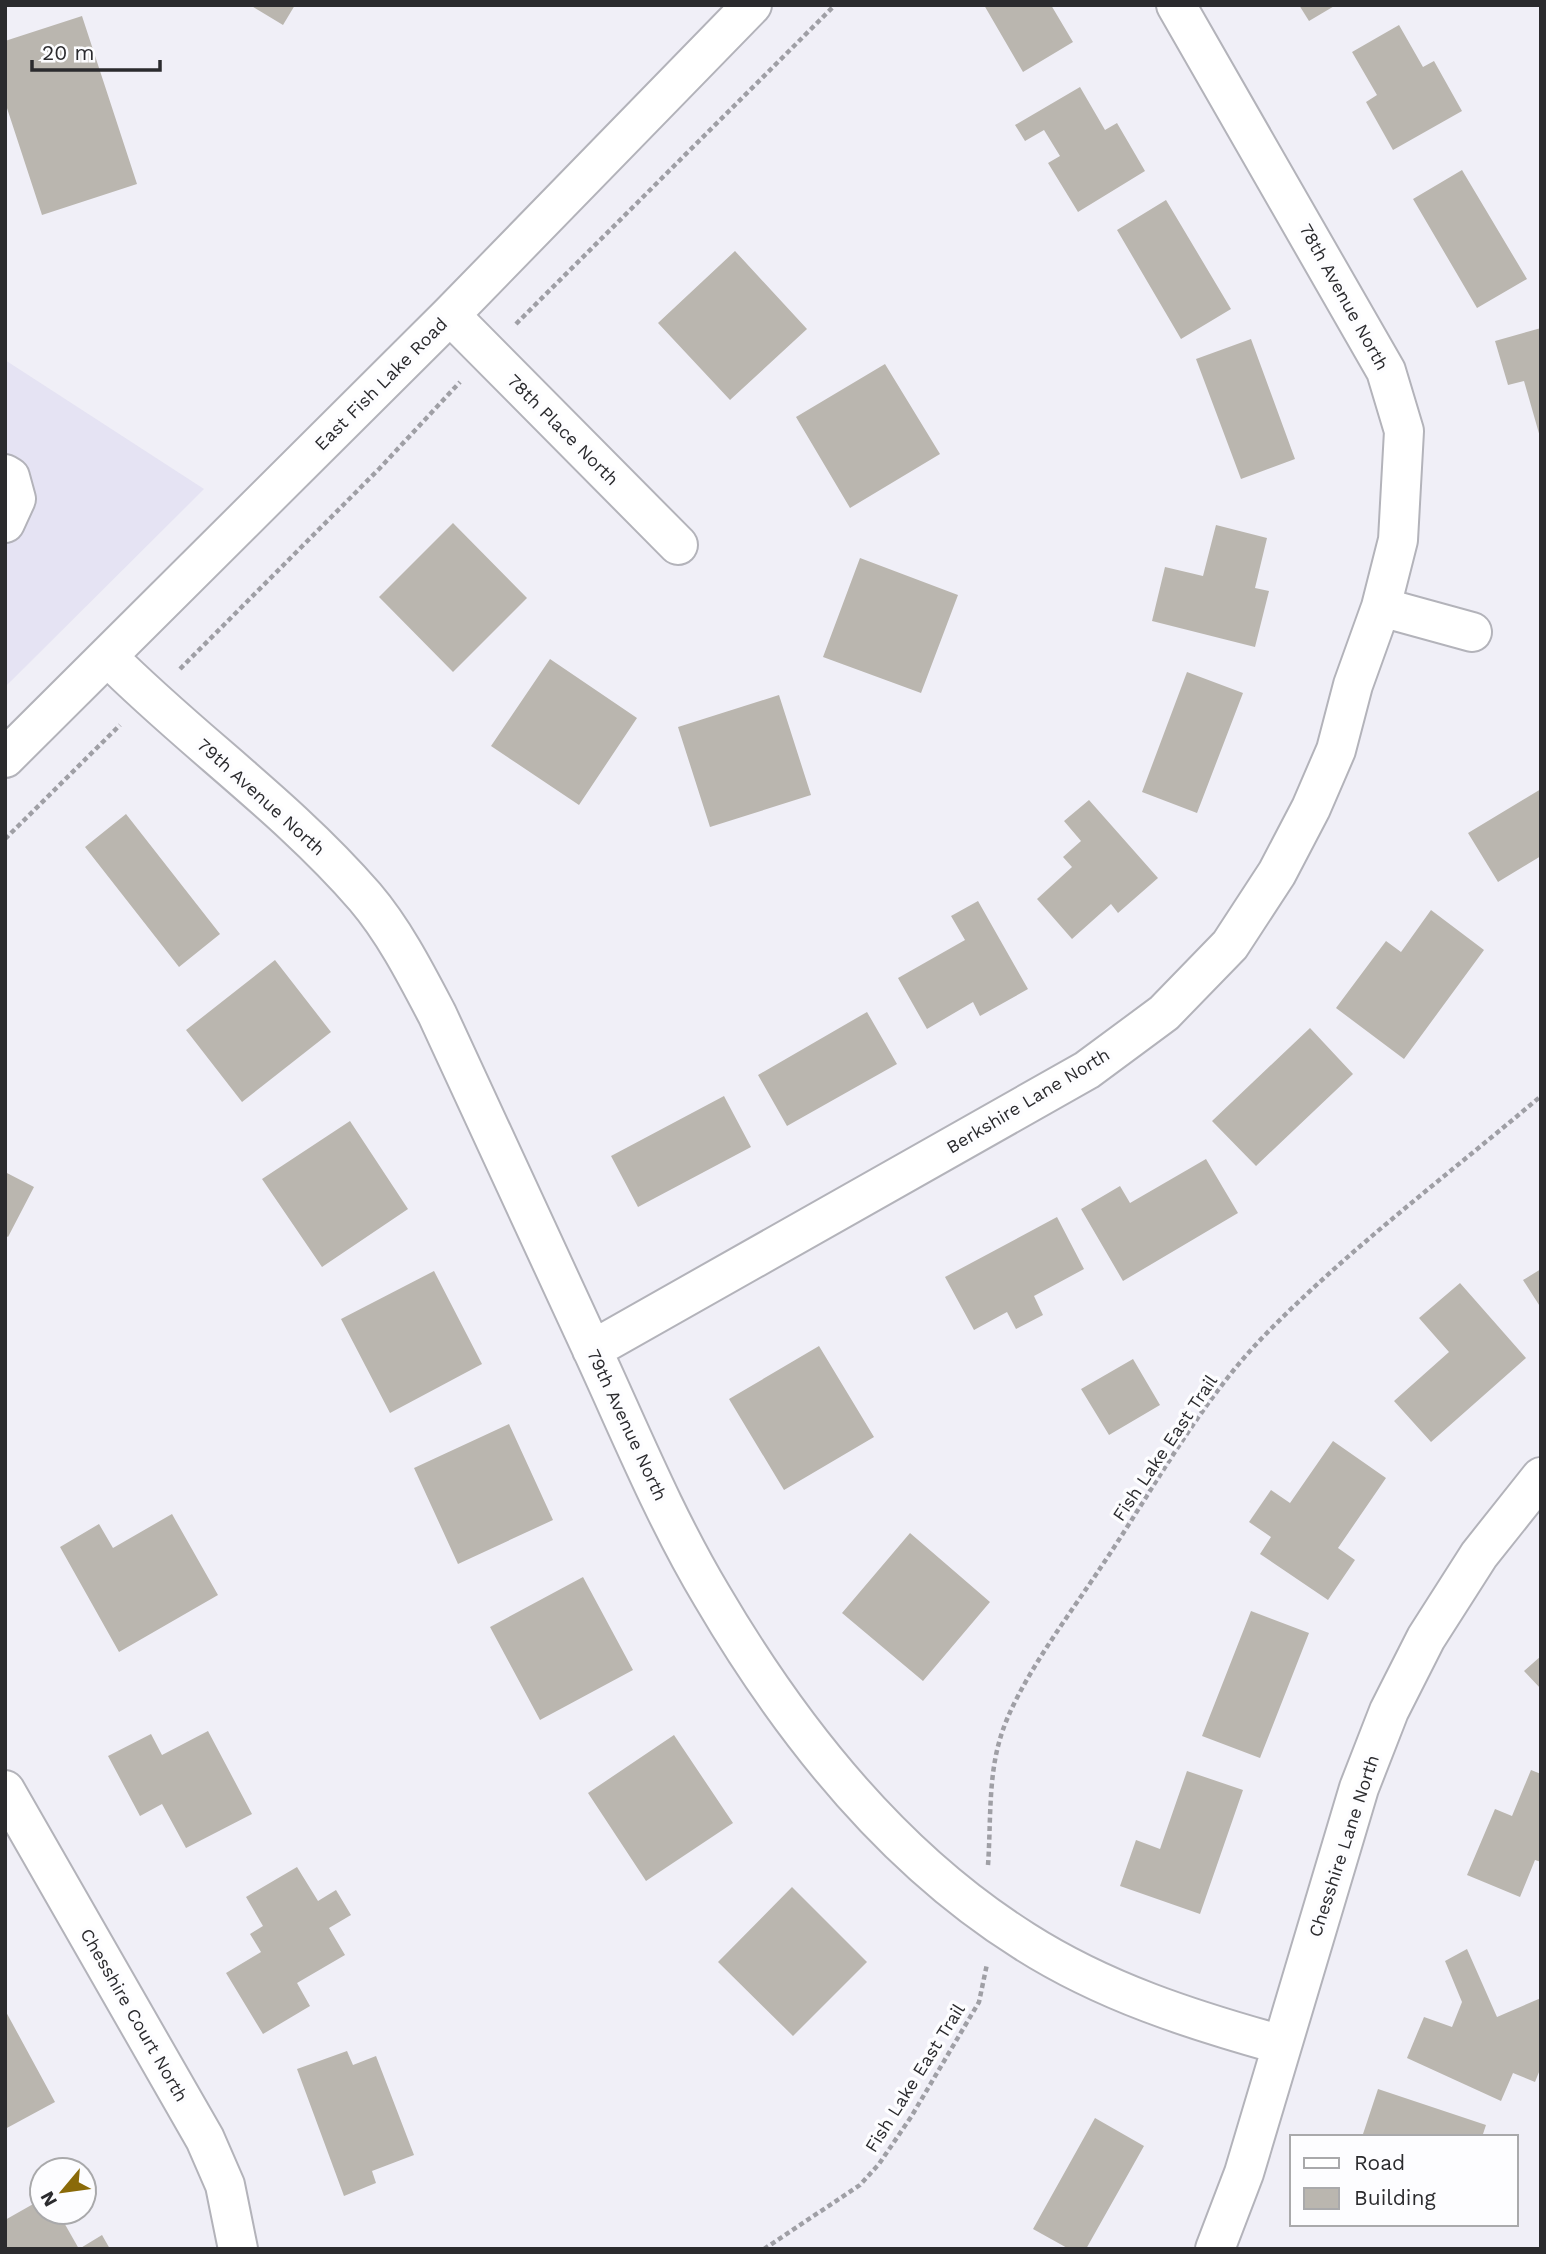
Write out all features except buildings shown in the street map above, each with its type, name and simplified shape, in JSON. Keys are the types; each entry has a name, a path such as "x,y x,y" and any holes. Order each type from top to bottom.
{"street":[{"name":"East Fish Lake Road","path":"5,758 109,658 450,315 752,5"},
{"name":"78th Avenue North","path":"1176,5 1386,371 1404,431 1398,540 1381,607"},
{"name":"78th Place North","path":"450,315 678,545"},
{"path":"5,474 10,477 16,499 5,523"},
{"path":"1381,607 1472,632"},
{"name":"Berkshire Lane North","path":"592,1350 1087,1070 1164,1013 1230,945 1278,873 1311,808 1336,750 1353,685 1381,607"},
{"name":"79th Avenue North","path":"109,658 149,698 312,839 367,899 408,961 437,1014 651,1479 711,1595 781,1704 860,1801 924,1865 1027,1943 1119,1992 1198,2022 1282,2045"},
{"name":"Chesshire Lane North","path":"1215,2249 1241,2185 1359,1788 1389,1712 1426,1638 1479,1555 1541,1477"},
{"name":"Chesshire Court North","path":"5,1790 205,2139 225,2185 238,2249"}],"path":[{"path":"513,328 835,5"},
{"path":"5,839 225,627 463,379"},
{"name":"Fish Lake East Trail","path":"987,1877 993,1774 999,1740 1010,1712 1058,1632 1213,1396 1261,1339 1320,1283 1541,1096"},
{"name":"Fish Lake East Trail","path":"764,2249 860,2185 879,2164 911,2117 979,2001 988,1959"}],"shaded area":[{"path":"5,360 204,489 5,687"}]}
